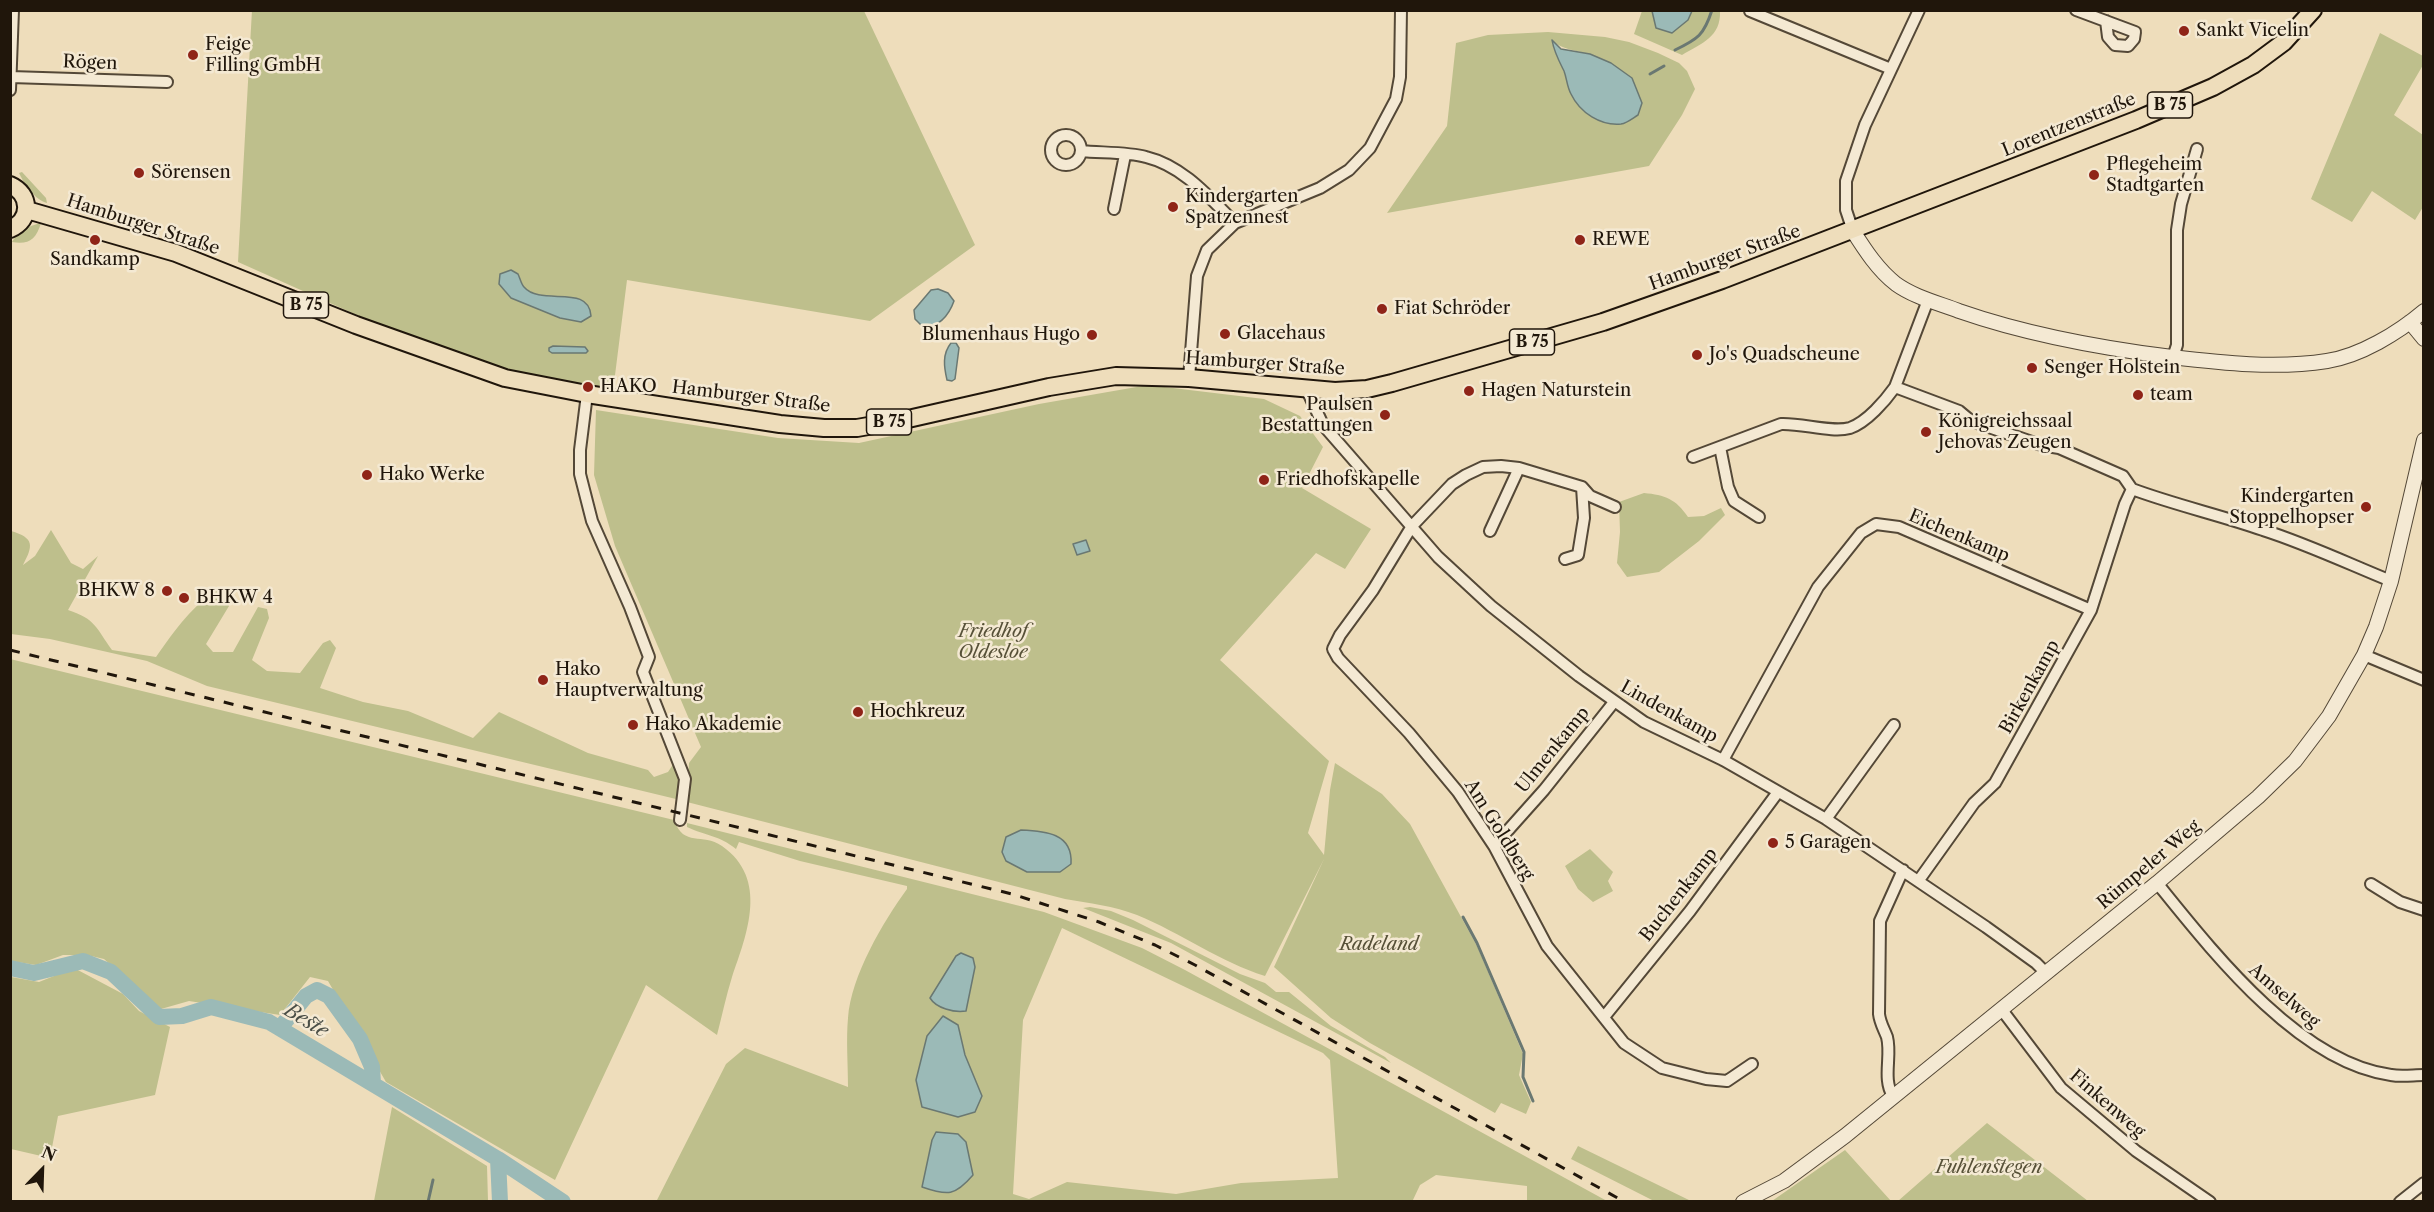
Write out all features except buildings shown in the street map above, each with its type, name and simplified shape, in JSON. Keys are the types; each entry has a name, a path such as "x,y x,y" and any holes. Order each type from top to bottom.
{"main road":[{"name":"Lorentzenstraße","path":"1853,231 2213,87 2253,65 2284,42 2313,10"},
{"path":"10,185 18,188 25,198 27,210 21,222 10,229"},
{"name":"Hamburger Straße","path":"27,210 176,253 356,325 505,378 587,394 780,424 824,428 857,428 908,419 1084,380 1116,376 1189,378 1335,392 1384,385 1604,322 1853,231"}],"street":[{"path":"10,90 13,10"},
{"path":"1189,378 1197,276 1208,250 1235,223 1320,189 1349,170 1370,148 1396,99 1401,66 1401,10"},
{"path":"1919,10 1865,124 1846,181 1846,210 1853,231 1869,256 1896,283 1928,300 2028,332 2078,343 2173,357 2271,366 2329,361 2369,347 2423,313"},
{"path":"2076,10 2106,21"},
{"path":"1750,11 1891,69"},
{"name":"Rögen","path":"11,77 167,82"},
{"path":"2173,357 2177,345 2177,230 2181,204 2197,149"},
{"path":"1081,151 1145,156 1173,167 1197,185 1235,223"},
{"path":"1114,209 1125,155"},
{"path":"1693,457 1781,424 1795,423 1834,429 1850,428 1860,423 1887,398 1895,387 1928,300"},
{"path":"2410,322 2424,339"},
{"path":"1895,387 1959,411 1971,421 2041,445 2059,448 2123,476 2132,489 2177,506 2220,516 2266,531 2391,581"},
{"name":"Lindenkamp","path":"1307,390 1323,424 1438,556 1491,606 1614,702 1644,722 1723,760 1826,819 1919,880 2036,963 2046,973"},
{"path":"587,394 580,450 580,474 592,521 630,607 649,657 644,672 685,779 680,820"},
{"name":"Rümpeler Weg","path":"1743,1202 1798,1172 2002,1010 2157,883 2258,797 2295,761 2330,716 2364,655 2391,581 2424,440"},
{"path":"1720,447 1728,487 1734,501 1759,517"},
{"path":"1412,526 1452,484 1483,467 1519,468 1582,487 1590,496 1615,507"},
{"path":"1490,531 1519,468"},
{"path":"1565,559 1578,555 1584,518 1582,487"},
{"name":"Birkenkamp","path":"1919,880 1974,803 1995,783 2091,610 2125,504 2132,489"},
{"name":"Eichenkamp","path":"1723,760 1818,587 1862,533 1876,524 1899,528 2091,610"},
{"name":"Am Goldberg","path":"1412,526 1373,590 1340,635 1333,649 1338,658 1432,759 1458,792 1494,846 1547,946 1624,1043 1662,1068 1683,1075 1727,1081 1752,1064"},
{"path":"2364,655 2424,680"},
{"name":"Ulmenkamp","path":"1494,846 1544,790 1614,702"},
{"path":"1826,819 1894,724"},
{"name":"Buchenkamp","path":"1604,1017 1690,911 1778,792"},
{"path":"1893,1096 1889,1087 1887,1038 1881,1026 1879,1014 1880,921 1903,870"},
{"name":"Amselweg","path":"2157,883 2236,977 2310,1042 2341,1059 2365,1068 2391,1075 2424,1075"},
{"path":"2371,884 2400,902 2424,910"},
{"name":"Finkenweg","path":"2002,1010 2061,1088 2136,1151 2210,1202"},
{"path":"2400,1202 2424,1183"}],"green space":[{"path":"252,10 864,11 975,245 870,321 627,280 613,391 506,370 359,316 238,262","holes":["518,274 521,283 528,291 579,299 581,322 560,318 511,298"]},
{"path":"1642,11 1652,11 1656,28 1688,20 1692,11 1720,11 1714,33 1703,43 1682,55 1634,34"},
{"path":"1548,32 1605,37 1629,42 1679,63 1687,71 1695,89 1682,115 1649,166 1387,213 1447,126 1456,43 1488,35","holes":["1552,41 1600,58 1632,78 1602,122 1585,112 1576,102"]},
{"path":"2380,33 2423,56 2423,65 2394,115 2423,135 2423,207 2415,220 2372,191 2352,222 2311,199"},
{"path":"22,172 46,198 47,203 38,199 30,191 19,173"},
{"path":"41,223 37,234 31,240 23,243 12,242 24,230"},
{"name":"Friedhof Oldesloe","path":"1148,385 1264,399 1300,416 1323,447 1302,488 1371,529 1345,569 1316,553 1220,660 1329,761 1308,833 1324,855 1335,763 1382,794 1410,824 1477,946 1523,1054 1519,1075 1531,1102 1526,1114 1501,1103 1495,1113 1370,1043 1331,1018 1274,967 1324,859 1265,976 1232,963 1153,922 1128,912 1065,899 687,802 689,763 701,747 615,546 594,475 596,410 778,438 859,443 1039,404"},
{"path":"1644,493 1669,499 1688,517 1704,516 1721,508 1725,515 1699,541 1659,572 1627,577 1617,563 1620,532 1619,502"},
{"path":"51,530 71,563 83,569 98,556 68,610 90,621 112,650 156,657 193,610 222,587 229,606 206,644 213,652 233,652 258,607 267,609 269,618 252,660 267,671 300,673 323,643 330,640 336,648 320,688 363,702 408,711 473,738 499,712 588,753 648,770 654,777 668,772 676,760 681,779 676,799 207,686 147,661 50,639 11,634 11,531 24,537 30,544 29,553 23,565 35,556"},
{"path":"10,659 674,820 683,834 715,842 737,859 746,874 750,891 748,925 717,1035 646,985 555,1180 386,1082 328,981 310,977 280,1015 189,1001 161,1009 104,959 87,955 63,955 36,965 11,961"},
{"path":"687,823 1044,912 1142,948 1607,1201 1527,1201 1527,1186 1436,1175 1420,1185 1412,1202 656,1202 726,1064 745,1048 848,1087 848,1018 855,985 879,933 907,889 907,886 800,861 739,842 736,849 718,838 687,827","holes":["1062,928 1323,1053 1330,1060 1338,1178 1241,1183 1176,1194 1067,1182 1029,1199 1013,1194 1023,1020","943,1016 958,1025 965,1055 982,1096"]},
{"path":"1590,849 1613,872 1608,881 1613,891 1593,902 1578,889 1565,866"},
{"path":"1083,908 1111,911 1133,920 1240,974 1265,983 1276,992 1289,992 1331,1026 1385,1057 1391,1063 1171,943"},
{"path":"74,968 123,994 139,1011 170,1027 155,1095 58,1116 50,1158 11,1149 11,977 39,982"},
{"path":"392,1107 487,1166 488,1201 374,1201"},
{"name":"Fuhlenstegen","path":"1987,1123 2088,1201 1898,1201"},
{"path":"1578,1146 1691,1201 1654,1201 1571,1159"},
{"name":"Fuhlenstegen","path":"1845,1150 1891,1201 1772,1201"}],"water":[{"path":"1652,10 1692,11 1688,20 1672,33 1656,28"},
{"path":"1552,40 1561,49 1590,54 1611,63 1632,78 1642,103 1638,115 1628,122 1613,124 1592,117 1580,107 1570,91"},
{"path":"511,270 518,274 523,286 532,293 582,300 588,306 591,316 581,322 560,318 511,298 499,284 500,274"},
{"path":"938,289 948,293 954,301 943,319 935,325 924,328 915,319 914,310 931,290"},
{"path":"951,343 956,343 959,348 955,379 952,381 947,380 945,365 946,352"},
{"path":"553,346 585,347 588,351 586,353 552,353 549,348"},
{"path":"1086,540 1090,551 1077,555 1073,544"},
{"path":"1021,830 1048,833 1062,840 1070,854 1071,864 1060,872 1027,872 1006,861 1002,852 1006,837"},
{"path":"961,953 973,958 975,967 966,1011 941,1007 930,998 956,956"},
{"path":"943,1016 958,1025 965,1055 982,1096 975,1112 958,1117 922,1107 916,1080 927,1036"},
{"path":"936,1132 958,1134 966,1142 973,1175 961,1187 945,1193 922,1187 932,1140"}],"waterway":[{"path":"1675,50 1689,43 1703,31 1712,10"},
{"path":"1650,74 1664,66"},
{"path":"1463,917 1477,943 1524,1052 1523,1077 1533,1101"},
{"name":"Beste","path":"10,968 34,973 83,961 111,972 159,1017 182,1016 211,1007 269,1022 498,1159 563,1202"},
{"path":"280,1028 306,996 317,990 329,996 360,1039 372,1067 373,1083"},
{"path":"498,1159 500,1202"},
{"path":"428,1202 433,1180"}],"railway":[{"path":"10,650 1012,894 1099,922 1155,945 1195,965 1625,1202"}],"place":[{"name":"Sankt Vicelin","path":"2184,31"},
{"name":"Feige Filling GmbH","path":"193,55"},
{"name":"Sörensen","path":"139,173"},
{"name":"Pflegeheim Stadtgarten","path":"2094,175"},
{"name":"Kindergarten Spatzennest","path":"1173,207"},
{"name":"Sandkamp","path":"95,240"},
{"name":"REWE","path":"1580,240"},
{"name":"Fiat Schröder","path":"1382,309"},
{"name":"Glacehaus","path":"1225,334"},
{"name":"Blumenhaus Hugo","path":"1092,335"},
{"name":"Jo's Quadscheune","path":"1697,355"},
{"name":"Senger Holstein","path":"2032,368"},
{"name":"HAKO","path":"588,387"},
{"name":"Hagen Naturstein","path":"1469,391"},
{"name":"team","path":"2138,395"},
{"name":"Paulsen Bestattungen","path":"1385,415"},
{"name":"Königreichssaal Jehovas Zeugen","path":"1926,432"},
{"name":"Hako Werke","path":"367,475"},
{"name":"Friedhofskapelle","path":"1264,480"},
{"name":"Kindergarten Stoppelhopser","path":"2366,507"},
{"name":"BHKW 8","path":"167,591"},
{"name":"BHKW 4","path":"184,598"},
{"name":"Hako Hauptverwaltung","path":"543,680"},
{"name":"Hochkreuz","path":"858,712"},
{"name":"Hako Akademie","path":"633,725"},
{"name":"5 Garagen","path":"1773,843"}],"park label":[{"name":"Radeland","path":"1379,945"}]}
